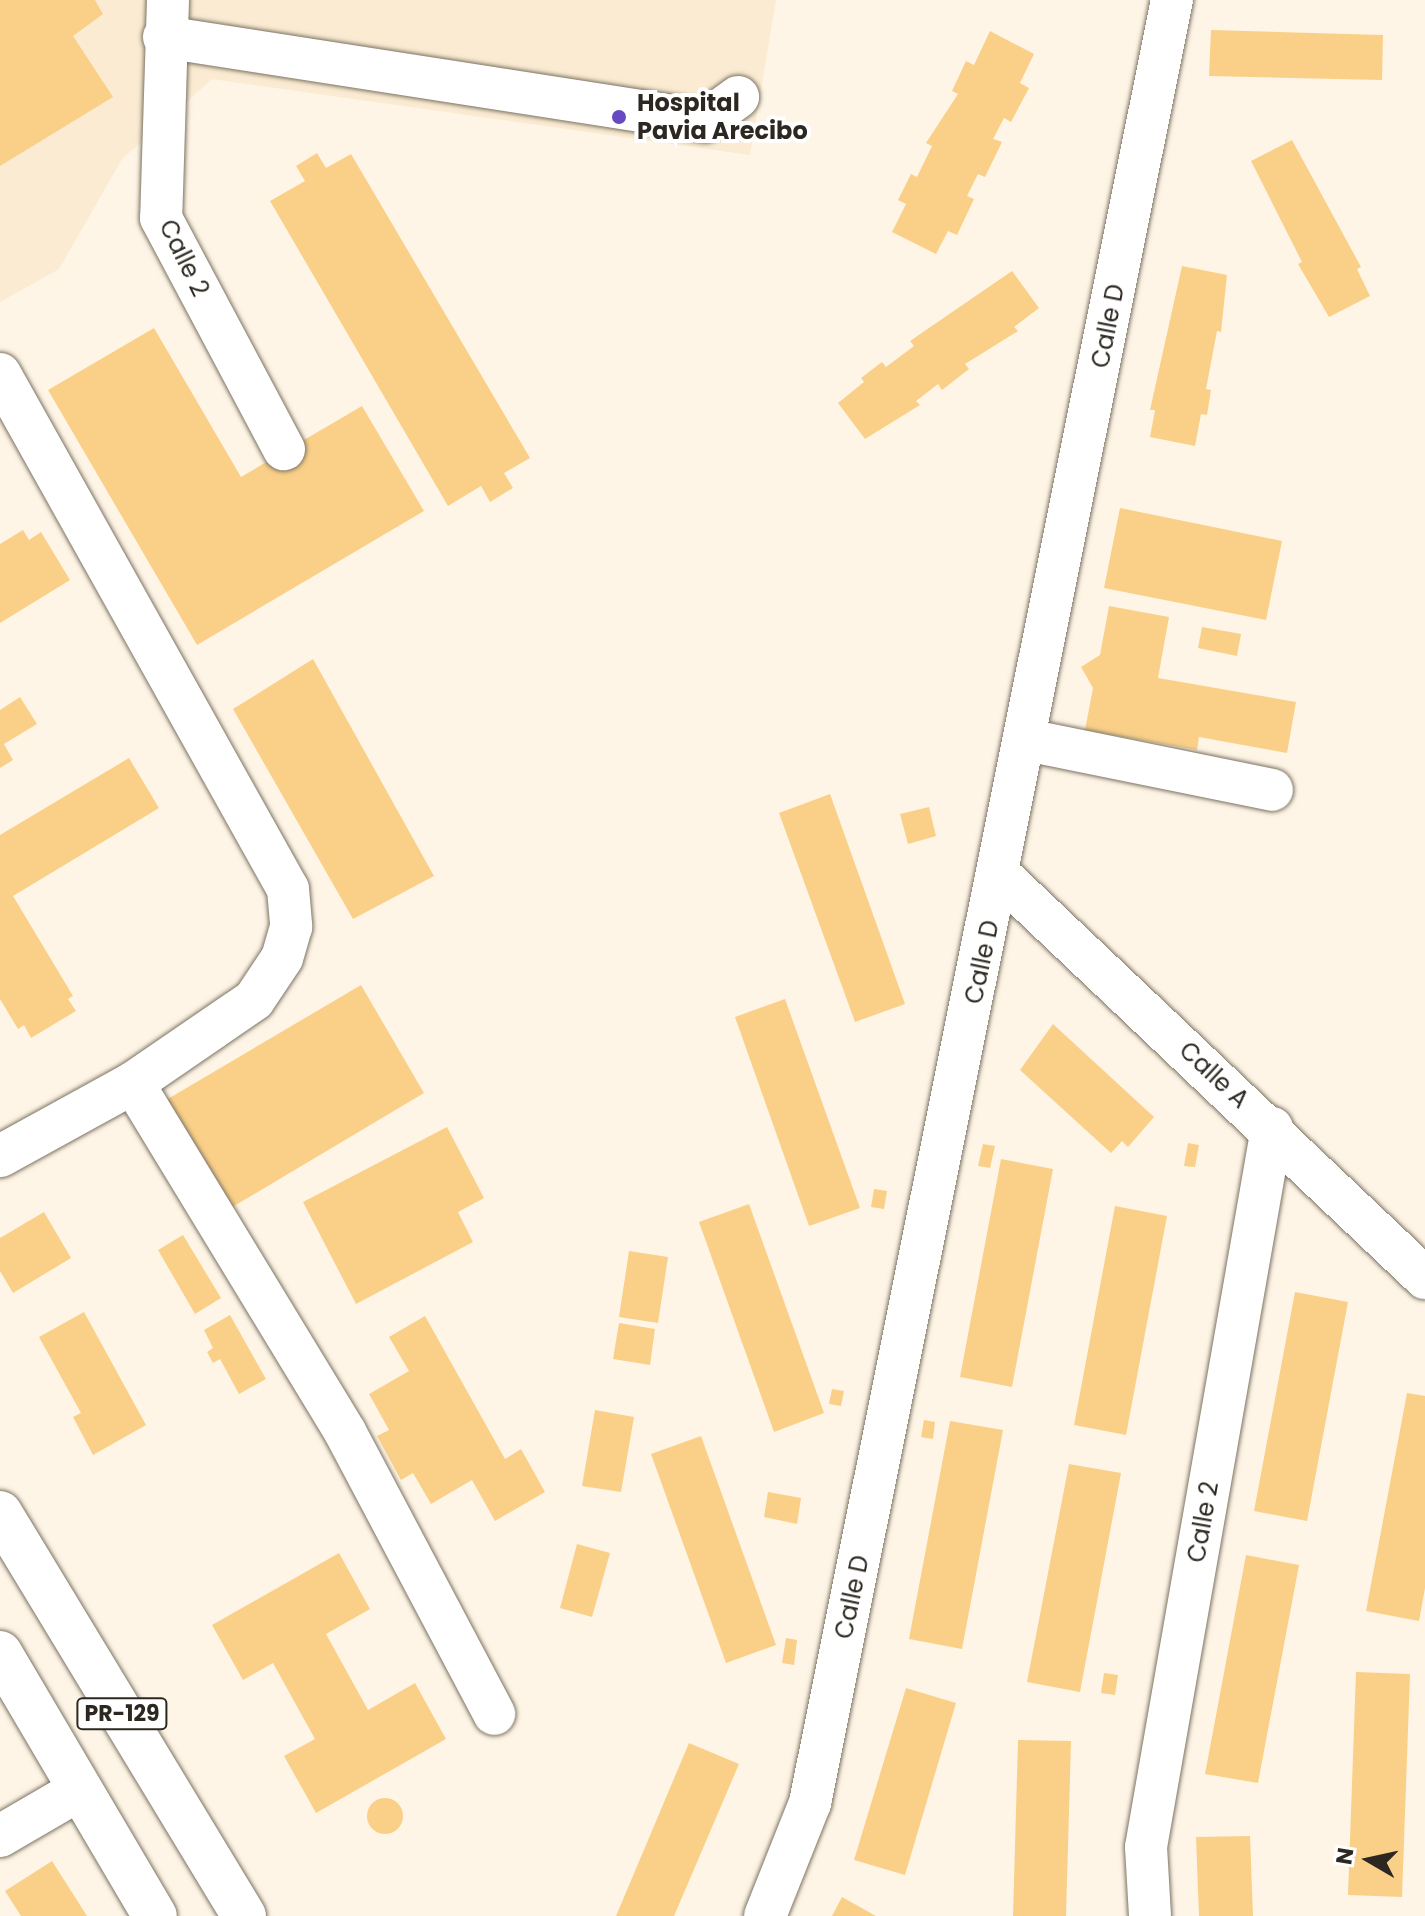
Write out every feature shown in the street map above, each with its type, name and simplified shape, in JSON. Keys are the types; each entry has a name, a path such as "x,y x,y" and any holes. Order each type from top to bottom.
{"main road":[{"name":"PR-129","path":"0,1513 244,1916"},
{"name":"PR-129","path":"0,1653 155,1916"}],"street":[{"name":"Calle D","path":"765,1916 810,1803 1000,875 1172,0"},
{"path":"166,19 705,121 738,97"},
{"name":"Calle 2","path":"166,19 161,218 284,449"},
{"path":"0,374 288,889 291,927 282,958 254,1000 133,1083 0,1156"},
{"path":"1027,740 1272,790"},
{"name":"Calle A","path":"1000,875 1272,1128 1425,1278"},
{"path":"133,1083 345,1432 494,1714"},
{"name":"Calle 2","path":"1150,1916 1146,1847 1272,1128"},
{"path":"0,1836 79,1790"}],"shaded area":[{"name":"Hospital Pavia Arecibo","path":"0,0 776,0 750,155 212,79 122,159 59,269 0,302"}],"building":[{"path":"0,0 95,0 103,14 73,36 113,97 0,166"},
{"path":"1211,30 1383,35 1382,80 1209,76"},
{"path":"990,31 1034,54 1020,83 1029,88 1011,122 1004,118 993,139 1002,142 985,177 978,174 967,196 974,199 957,235 948,231 936,254 892,232 906,204 898,200 911,174 917,177 932,146 926,143 958,94 952,91 966,61 974,65"},
{"path":"1292,140 1361,267 1357,269 1370,296 1329,317 1298,264 1302,262 1251,161"},
{"path":"317,153 326,168 351,154 530,458 504,473 513,488 490,502 481,486 448,506 270,201 305,181 296,166"},
{"path":"1182,266 1227,275 1221,332 1217,331 1206,389 1211,390 1207,415 1201,414 1195,446 1150,437 1155,410 1150,410"},
{"path":"1012,271 1039,308 1014,327 1018,331 965,364 969,369 942,390 938,384 916,401 920,405 865,439 838,403 864,382 861,378 882,362 886,367 914,346 910,341"},
{"path":"154,328 241,477 362,406 424,511 197,645 48,390"},
{"path":"1120,508 1282,541 1266,620 1104,588"},
{"path":"23,530 29,540 41,532 70,580 0,623 0,544"},
{"path":"1109,606 1169,617 1158,678 1296,702 1287,753 1199,737 1197,750 1085,730 1093,688 1081,667 1100,655"},
{"path":"1202,627 1241,634 1237,656 1198,648"},
{"path":"313,659 434,876 353,919 233,709"},
{"path":"20,697 37,724 4,744 13,760 0,768 0,710"},
{"path":"129,758 159,808 13,896 73,996 68,999 76,1011 31,1038 24,1025 18,1029 0,999 0,835"},
{"path":"830,794 905,1004 855,1022 779,813"},
{"path":"929,807 936,836 908,844 900,814"},
{"path":"361,985 424,1093 229,1209 166,1100"},
{"path":"785,999 860,1208 809,1226 735,1017"},
{"path":"1053,1024 1154,1117 1128,1147 1122,1141 1111,1153 1020,1070"},
{"path":"447,1127 484,1198 458,1212 473,1242 356,1304 303,1202"},
{"path":"1188,1143 1199,1145 1195,1167 1184,1166"},
{"path":"983,1144 995,1146 990,1168 978,1166"},
{"path":"1001,1159 1053,1169 1012,1387 960,1377"},
{"path":"874,1189 887,1191 884,1209 871,1207"},
{"path":"749,1204 824,1413 774,1432 699,1222"},
{"path":"1115,1206 1167,1216 1126,1435 1074,1425"},
{"path":"44,1212 71,1258 13,1293 0,1271 0,1238"},
{"path":"183,1235 221,1298 195,1314 158,1250"},
{"path":"629,1251 668,1257 658,1323 619,1317"},
{"path":"1295,1292 1348,1302 1307,1521 1254,1511"},
{"path":"84,1312 146,1425 93,1455 73,1417 81,1413 39,1337"},
{"path":"230,1315 266,1379 239,1394 220,1359 213,1363 207,1352 213,1348 204,1330"},
{"path":"425,1316 505,1459 521,1449 545,1492 495,1521 472,1480 431,1504 413,1473 401,1480 377,1436 389,1430 369,1394 409,1371 389,1337"},
{"path":"619,1323 655,1329 650,1365 613,1359"},
{"path":"832,1389 844,1391 841,1406 829,1404"},
{"path":"1407,1393 1425,1396 1425,1588 1419,1621 1366,1611"},
{"path":"595,1410 634,1417 621,1492 582,1486"},
{"path":"924,1420 935,1422 933,1439 921,1437"},
{"path":"950,1421 1003,1430 962,1649 909,1639"},
{"path":"701,1436 776,1645 726,1663 651,1454"},
{"path":"1069,1464 1121,1473 1080,1692 1027,1682"},
{"path":"768,1492 801,1498 797,1524 764,1517"},
{"path":"577,1544 610,1553 592,1617 560,1608"},
{"path":"339,1553 370,1609 326,1634 368,1710 415,1683 446,1739 316,1813 284,1756 315,1739 273,1663 243,1680 212,1625"},
{"path":"1246,1555 1299,1565 1258,1783 1205,1774"},
{"path":"786,1638 797,1640 794,1665 782,1663"},
{"path":"1356,1672 1410,1674 1402,1897 1348,1895"},
{"path":"1104,1673 1118,1675 1115,1695 1101,1693"},
{"path":"906,1688 956,1703 905,1875 854,1860"},
{"path":"1018,1740 1071,1741 1066,1916 1013,1916"},
{"path":"689,1743 739,1764 674,1916 616,1916"},
{"path":"385,1798 398,1803 403,1816 398,1829 385,1834 372,1829 367,1816 372,1803"},
{"path":"1250,1836 1253,1916 1199,1916 1196,1837"},
{"path":"52,1861 87,1916 21,1916 5,1891"},
{"path":"842,1897 876,1916 832,1916"}],"place":[{"name":"Hospital Pavia Arecibo","path":"619,117"}]}
